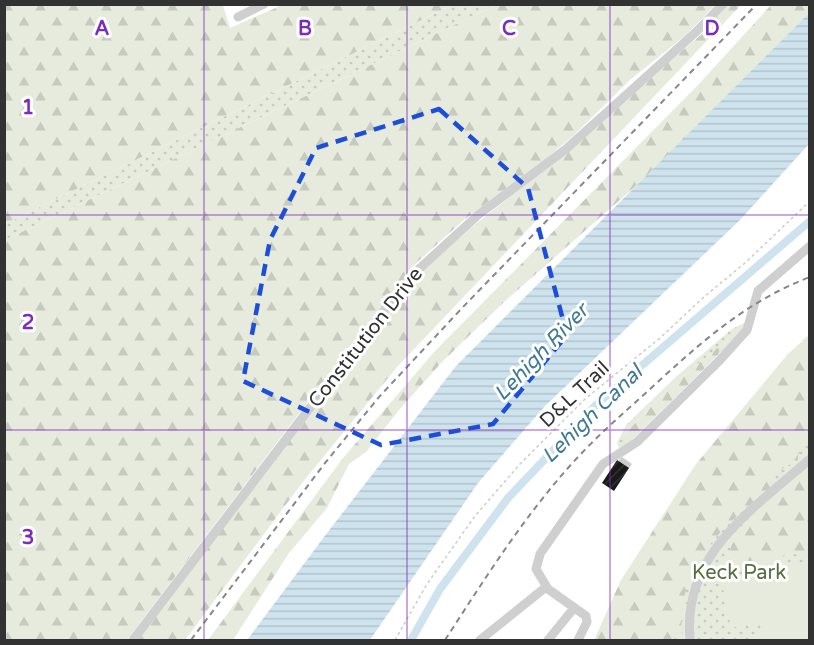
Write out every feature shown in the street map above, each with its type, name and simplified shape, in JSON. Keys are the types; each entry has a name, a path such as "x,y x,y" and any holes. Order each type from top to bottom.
{"street":[{"path":"238,17 264,4"},
{"name":"Constitution Drive","path":"134,640 408,279 478,215 529,179 583,134 696,32 723,4"},
{"path":"578,640 587,622 586,616 546,587 536,569 540,554 603,464 637,442 720,360 747,330 758,291 810,246"},
{"path":"690,640 690,618 695,587 705,562 716,547 755,508 810,459"},
{"path":"480,640 546,587"},
{"path":"548,640 574,608"}],"path":[{"name":"D&L Trail","path":"395,640 427,584 475,516 520,464 585,399 746,263 810,201"},
{"path":"808,522 810,509"}],"highlighted area":[{"path":"439,109 528,188 567,335 493,424 381,445 243,381 270,240 316,148"}],"green space":[{"path":"5,4 223,5 230,28 282,5 452,5 5,224"},
{"path":"452,5 496,5 5,240 5,224"},
{"path":"496,5 715,5 687,34 630,80 573,136 536,167 465,219 414,265 127,640 5,640 5,240"},
{"path":"727,5 741,5 397,367 302,483 185,640 138,640 410,281 478,222 580,142 642,84 702,34"},
{"path":"771,5 809,5 809,13 655,169 504,302 441,363 399,410 366,452 349,464 327,508 289,553 233,640 208,640 343,458 435,351 698,85"},
{"path":"744,323 745,327 718,355 720,346 670,387 621,438 629,443 619,448 617,443 626,425 678,375 732,329"},
{"path":"809,335 809,443 798,455 798,461 777,473 768,492 748,506 718,535 697,564 684,597 682,635 671,640 594,640 621,580 696,464 788,354"},
{"path":"721,345 718,355 629,443 620,439 670,387"},
{"name":"Keck Park","path":"809,399 809,640 634,640"},
{"path":"809,462 809,561 807,562 799,555 786,553 776,562 761,569 740,566 730,550 735,539 764,503"},
{"path":"809,561 809,640 750,640 765,622 731,628 721,578"}],"water":[{"name":"Lehigh River","path":"809,13 809,144 740,220 545,406 478,483 370,640 247,640 456,366"}],"building":[{"path":"617,460 629,468 614,491 602,483"}],"waterway":[{"name":"Lehigh Canal","path":"411,640 440,589 508,498 597,404 810,221"}],"railway":[{"path":"191,640 325,463 379,397 463,307 757,4"},
{"path":"445,640 491,569 541,500 608,427 730,321 768,297 810,277"}]}
